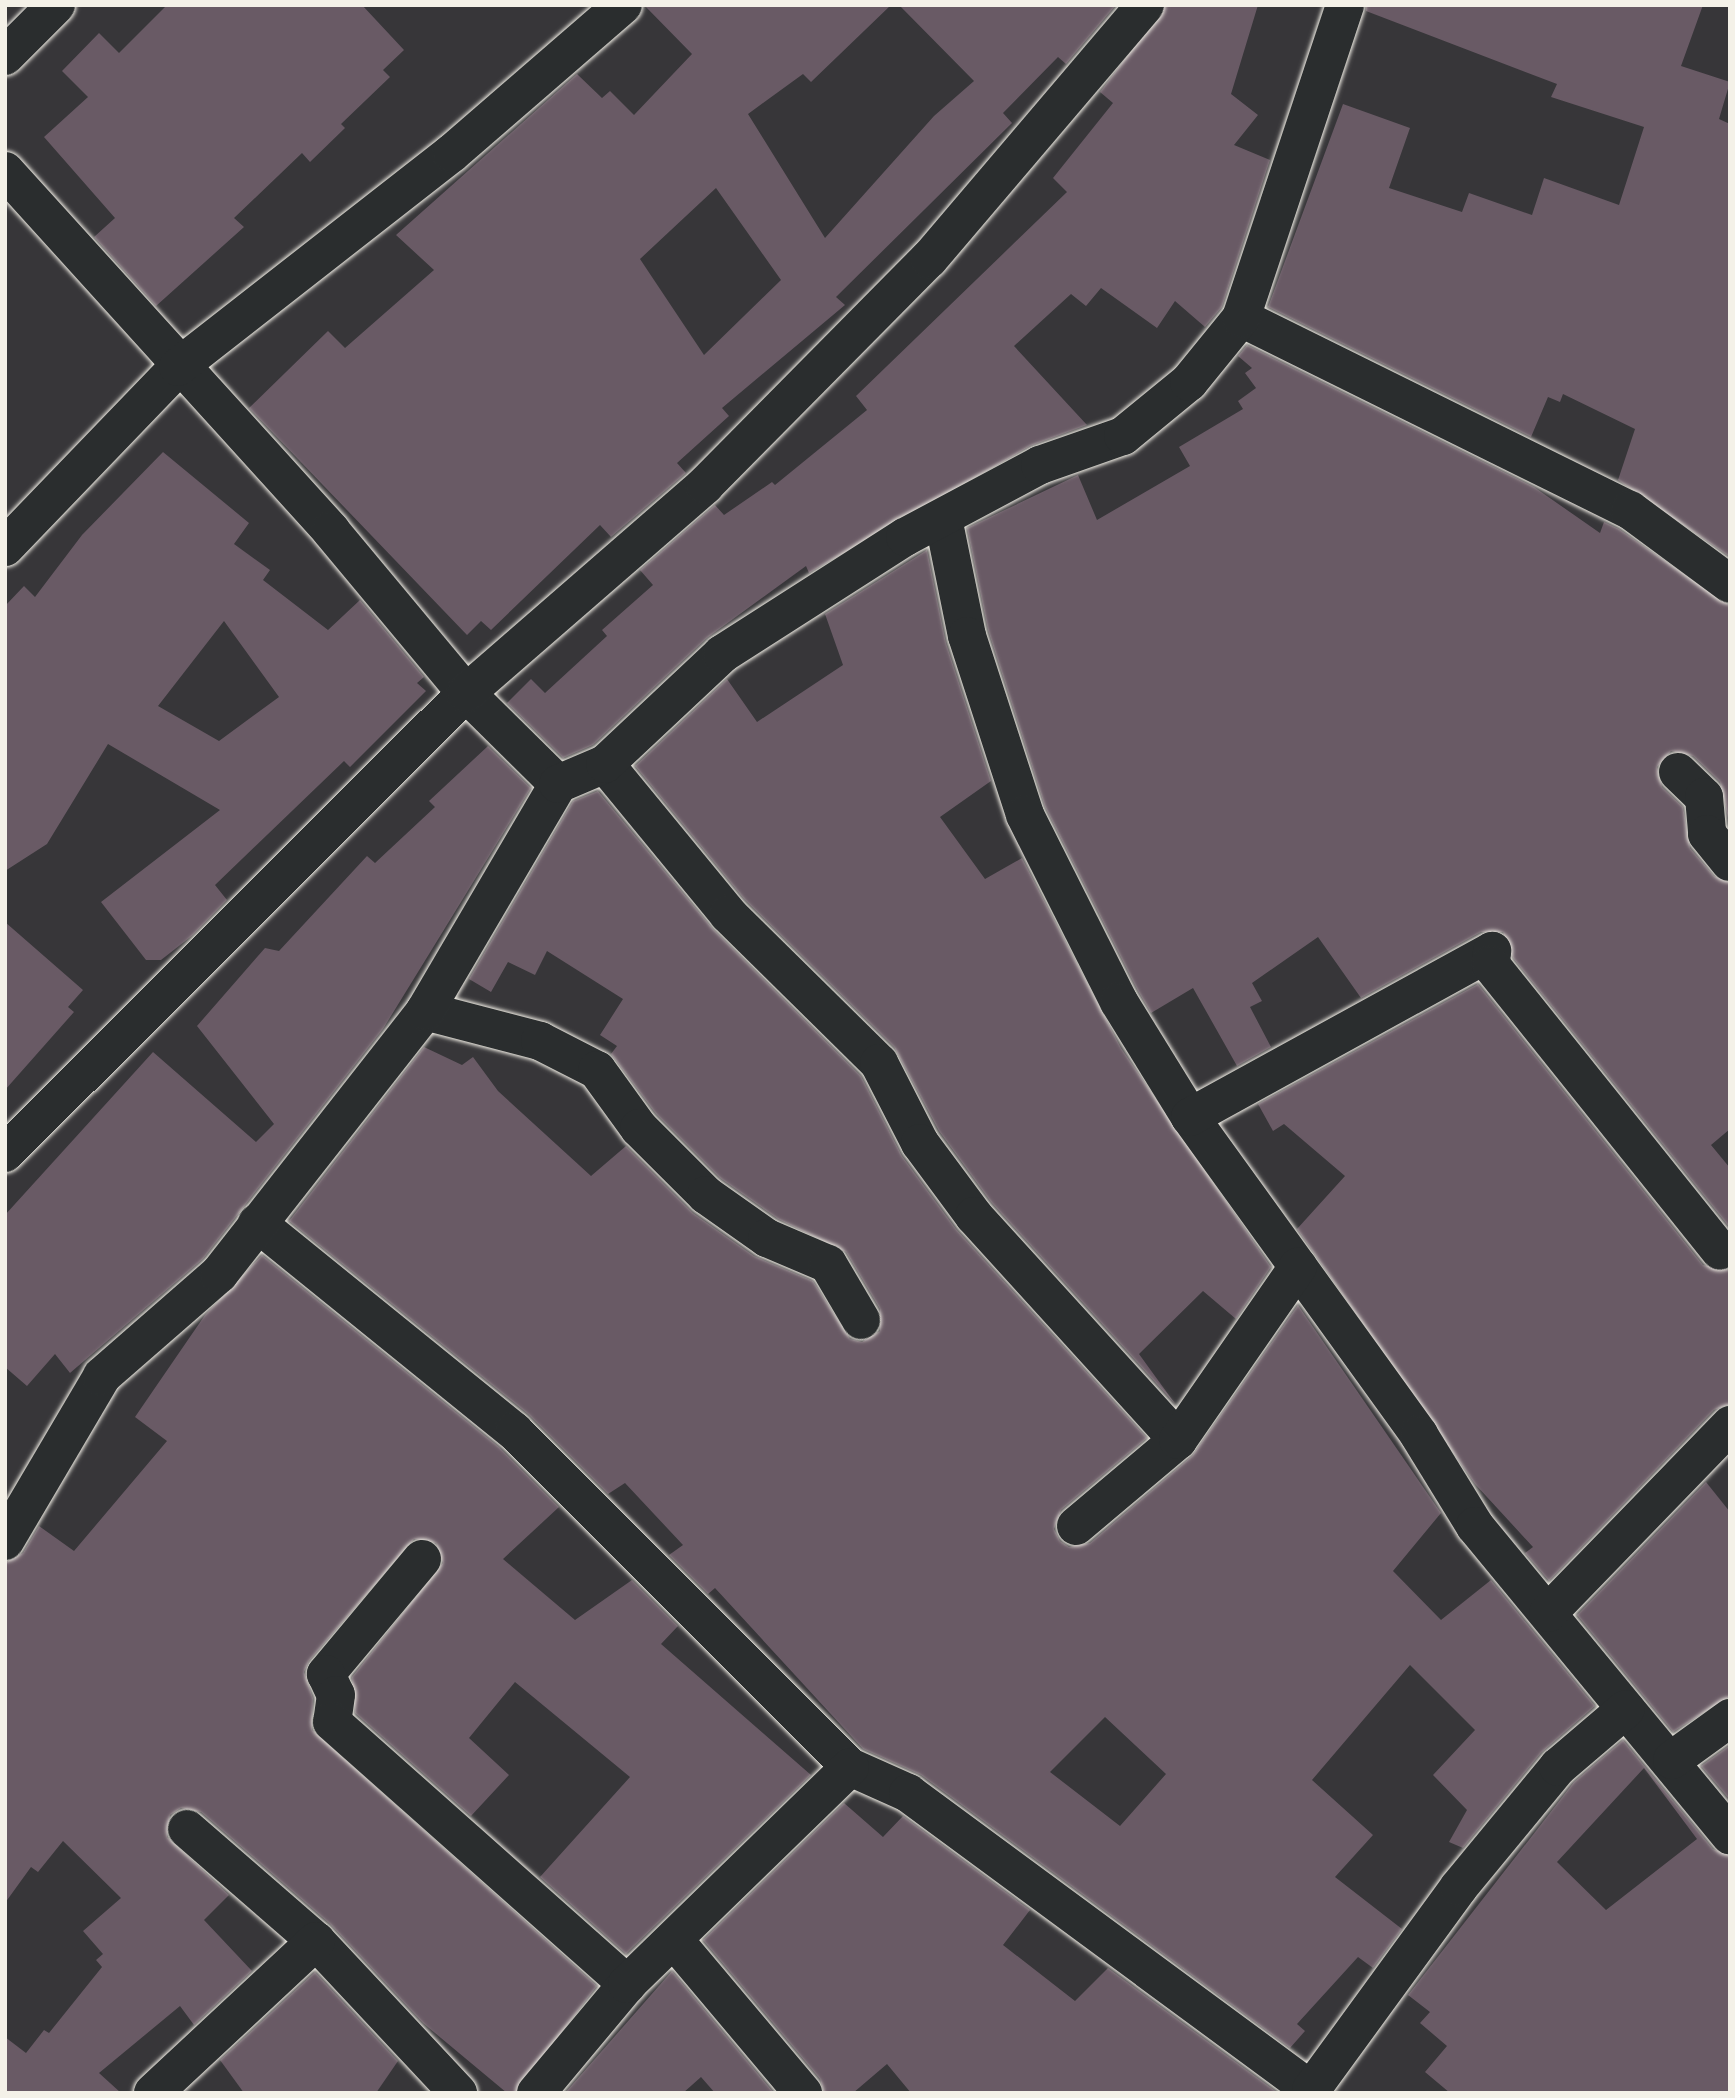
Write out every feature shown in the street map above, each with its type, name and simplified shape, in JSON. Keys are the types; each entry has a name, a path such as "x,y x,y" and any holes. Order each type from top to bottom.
{"street":[{"path":"5,56 56,5"},
{"path":"5,547 177,367 452,153 623,5"},
{"path":"12,1136 466,692 705,485 929,259 1145,5"},
{"path":"5,1541 102,1376 219,1274 425,1011 558,784 605,764 722,654 943,518 1040,465 1123,436 1189,382 1241,318 1345,5"},
{"path":"5,171 177,367 331,531 466,692 558,784"},
{"path":"1241,318 1630,510 1730,584"},
{"path":"943,518 967,636 1025,815 1119,1002 1191,1116 1419,1435 1475,1527 1626,1709 1672,1760 1730,1835"},
{"path":"605,764 728,914 879,1063 920,1143 974,1216 1178,1440"},
{"path":"1678,772 1704,797 1707,834 1730,862"},
{"path":"1191,1116 1492,951 1491,965 1509,981 1618,1131 1720,1251"},
{"path":"425,1011 540,1041 597,1070 639,1128 706,1195 767,1238 828,1264 861,1320"},
{"path":"257,1223 514,1431 850,1767 908,1793 1313,2091 1459,1887 1558,1767 1626,1709"},
{"path":"1076,1526 1178,1440 1298,1267"},
{"path":"1548,1613 1730,1424"},
{"path":"422,1559 326,1674 335,1695 332,1722 627,1984"},
{"path":"1672,1760 1730,1718"},
{"path":"536,2093 627,1984 850,1767"},
{"path":"187,1829 316,1941 458,2093"},
{"path":"153,2093 316,1941"},
{"path":"674,1941 803,2093"}],"building":[{"path":"167,5 362,5 404,50 383,70 390,77 341,124 345,128 310,162 302,153 234,218 244,227 156,306 94,237 115,218 44,137 88,97 62,71 99,33 119,53"},
{"path":"644,5 891,5 811,82 803,74 748,114 825,238 934,116 974,81 899,5 1116,5 1066,64 1058,57 1003,113 1012,123 836,297 845,305 722,408 729,416 677,463 686,473 611,537 600,525 491,630 481,621 467,635 249,408 328,331 345,348 434,270 396,235 577,74 602,98 610,91 634,115 692,54","holes":["716,188 781,280 704,355 640,259"]},
{"path":"1166,5 1258,5 1231,94 1258,115 1234,145 1270,160 1222,307 1205,327 1175,301 1157,328 1101,288 1086,306 1071,294 1014,346 1087,425 1030,446 809,573 806,566 707,638 593,745 563,758 507,703 531,679 545,693 607,636 602,630 653,585 640,570 715,505 724,515 772,482 775,485 867,410 856,396 1067,192 1053,178 1113,103 1100,92"},
{"path":"1366,5 1703,5 1681,66 1730,82 1719,119 1730,124 1730,557 1618,480 1635,429 1563,394 1560,402 1548,397 1531,437 1268,307 1343,104 1410,128 1389,188 1462,212 1469,193 1532,215 1544,178 1619,205 1644,127 1551,97 1557,84 1366,11"},
{"path":"1247,345 1534,487 1600,533 1604,522 1619,529 1730,606 1730,827 1720,782 1693,756 1671,751 1657,767 1662,787 1683,807 1690,848 1714,876 1730,883 1730,1129 1711,1145 1730,1168 1730,1228 1513,958 1503,932 1481,932 1361,998 1318,937 1252,983 1262,1001 1250,1007 1271,1047 1237,1066 1193,988 1151,1013 1138,991 1045,807 988,630 967,528 1078,475 1097,520 1190,466 1179,447 1243,409 1238,401 1256,388 1245,373 1252,368 1238,356"},
{"path":"163,452 249,523 234,544 270,570 263,580 328,630 360,600 424,677 417,683 426,691 350,767 344,761 215,885 227,900 193,935 161,960 146,960 101,902 220,810 108,744 47,844 5,871 5,606 24,586 35,597 82,535","holes":["224,621 279,697 219,741 158,706"]},
{"path":"927,550 946,643 991,781 940,817 985,879 1022,858 1121,1048 1271,1267 1236,1319 1203,1291 1139,1354 1176,1405 991,1202 939,1131 894,1047 744,899 635,766 727,679 757,722 843,665 825,614"},
{"path":"488,746 531,788 383,1029 203,1259 70,1373 55,1354 27,1386 5,1367 5,1215 153,1052 256,1142 274,1124 197,1026 265,948 279,951 367,856 375,863 435,807 429,801"},
{"path":"598,791 713,929 861,1076 902,1156 956,1229 1147,1438 1061,1510 1054,1529 1060,1541 1069,1547 1090,1543 1192,1456 1298,1305 1441,1513 1393,1571 1441,1620 1491,1580 1595,1706 1541,1753 1463,1848 1449,1842 1467,1810 1433,1775 1475,1730 1410,1665 1312,1780 1373,1835 1335,1877 1402,1929 1373,1968 1358,1957 1297,2024 1305,2031 1290,2048 921,1775 863,1749 715,1588 708,1594 669,1555 683,1545 625,1483 608,1494 528,1414 289,1221 424,1047 462,1065 473,1057 498,1091 591,1176 626,1146 693,1213 754,1256 813,1281 850,1339 862,1342 880,1331 880,1309 846,1252 778,1219 720,1178 656,1114 611,1054 617,1046 600,1035 623,999 547,951 535,975 508,962 491,992 469,979 573,801","holes":["1105,1717 1166,1774 1120,1826 1050,1772"]},
{"path":"5,922 83,990 68,1007 74,1012 5,1090"},
{"path":"1478,984 1703,1265 1730,1270 1730,1404 1714,1410 1549,1581 1525,1553 1533,1547 1475,1484 1297,1229 1345,1176 1284,1124 1273,1131 1258,1104"},
{"path":"262,1255 499,1447 559,1507 503,1559 575,1620 632,1580 678,1626 661,1644 811,1775 626,1954 540,1877 630,1777 515,1682 469,1738 509,1775 471,1816 355,1713 352,1677 443,1563 436,1543 414,1539 309,1661 304,1672 313,1698 312,1730 597,1986 515,2093 507,2093 423,2023 330,1924 201,1812 181,1808 170,1815 167,1837 229,1895 204,1920 252,1971 194,2025 180,2006 99,2073 121,2093 5,2093 5,2037 26,2053 44,2030 49,2033 102,1967 96,1960 103,1954 83,1931 121,1898 63,1841 38,1872 31,1867 5,1903 5,1563 23,1553 39,1526 74,1551 167,1441 135,1417 205,1315"},
{"path":"1706,1482 1730,1512 1730,1696 1673,1732 1577,1615"},
{"path":"1623,1740 1713,1849 1730,1856 1730,2093 1450,2093 1425,2072 1447,2046 1420,2023 1430,2012 1408,1995 1574,1782","holes":["1644,1768 1697,1839 1606,1910 1557,1862"]},
{"path":"1730,1745 1730,1800 1701,1766"},
{"path":"844,1803 883,1837 903,1816 1030,1910 1003,1945 1075,2001 1108,1968 1278,2093 911,2093 887,2064 853,2093 824,2093 820,2079 703,1940"},
{"path":"672,1971 774,2093 715,2093 701,2077 683,2093 565,2093"},
{"path":"315,1972 398,2061 376,2093 244,2093 220,2060"}]}
